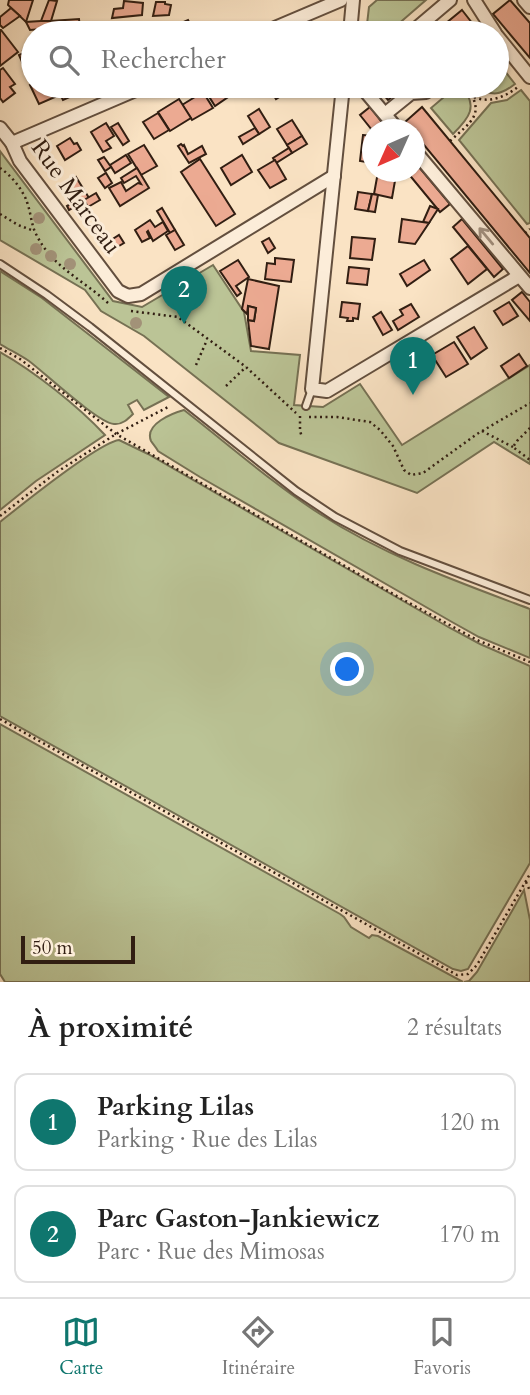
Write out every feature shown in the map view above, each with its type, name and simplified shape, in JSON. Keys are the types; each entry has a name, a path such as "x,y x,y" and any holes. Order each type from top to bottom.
{"street":[{"path":"291,21 341,0"},
{"path":"350,21 353,0"},
{"path":"425,21 450,0"},
{"path":"474,0 488,21"},
{"path":"524,0 530,7"},
{"path":"509,50 530,77"},
{"path":"12,143 117,98"},
{"path":"343,98 312,388 327,391 519,276"},
{"path":"372,98 389,119"},
{"path":"385,114 405,98"},
{"name":"Rue Marceau","path":"0,128 12,143 20,161 118,291 128,296 141,294 334,176"},
{"path":"425,162 530,288"}],"lane":[{"path":"0,264 47,295 296,491 335,517 400,551 530,600"},
{"path":"306,406 312,388"}],"path":[{"path":"509,94 530,77"},
{"path":"450,141 476,113 474,98"},
{"path":"479,98 496,98"},
{"path":"0,168 13,180 27,200 34,231 56,264 108,303 119,307"},
{"path":"0,214 34,231"},
{"path":"525,233 530,229"},
{"path":"131,311 178,317 246,367 300,416 337,417 370,422 393,446 404,470 411,475 423,473 481,431 530,402"},
{"path":"195,365 207,338"},
{"path":"0,348 20,359 116,434 402,599 477,640 530,662"},
{"path":"226,386 246,367"},
{"path":"0,516 57,472 116,434 182,400"},
{"path":"300,416 302,437"},
{"path":"513,447 530,428"},
{"path":"481,431 513,447 530,460"},
{"path":"0,719 457,975 468,974 477,965 530,874"},
{"path":"526,882 530,891"}],"green space":[{"path":"377,0 426,0 402,21 367,21 369,7"},
{"path":"509,76 515,84 509,88"},
{"path":"521,90 530,101 530,223 527,224 459,140 491,103 507,100"},
{"path":"443,98 469,98 471,106 468,117 453,134 431,108"},
{"path":"0,151 113,301 142,307 213,265 244,312 251,351 300,355 294,405 323,407 360,384 402,445 530,365 530,464 494,442 417,493 279,443 144,336 101,311 85,290 0,240"},
{"path":"0,271 42,298 169,397 144,410 137,400 128,405 133,414 122,423 114,424 96,415 29,361 0,344"},
{"path":"0,352 55,390 105,435 36,481 0,510"},
{"path":"184,410 285,490 345,529 422,567 530,609 530,658 479,637 452,622 158,451 151,441 152,429 161,420"},
{"path":"119,440 148,454 450,628 530,666 530,863 468,969 453,969 0,716 0,522 77,463"},
{"path":"0,724 340,914 351,927 369,938 372,935 378,936 463,982 5,982 0,974"},
{"path":"524,890 530,920 530,982 464,982 469,981 477,972"}],"building":[{"path":"9,0 33,0 26,21 8,5"},
{"path":"49,0 57,1 51,21 41,21"},
{"path":"510,0 530,23 530,58 509,33 509,21 499,21 493,14"},
{"path":"124,1 143,3 142,15 112,18 114,9 123,8"},
{"path":"156,2 171,5 169,15 153,16"},
{"path":"11,8 20,16 3,28 0,25 0,17"},
{"path":"462,10 471,21 449,21"},
{"path":"0,30 18,52 0,66"},
{"path":"3,68 15,84 10,87 15,93 3,102 0,98 0,70"},
{"path":"36,98 53,98 39,104"},
{"path":"193,98 207,98 213,108 192,120 182,105"},
{"path":"210,98 227,98 215,106"},
{"path":"179,99 191,118 170,131 158,112"},
{"path":"370,107 379,119 363,119 360,115"},
{"path":"422,107 530,238 530,273 425,146 425,119 408,119"},
{"path":"259,109 270,127 259,134 248,116"},
{"path":"158,113 169,130 154,139 143,122"},
{"path":"292,120 302,136 287,145 277,129"},
{"path":"106,123 114,136 106,141 111,148 103,152 91,132"},
{"path":"118,123 129,141 123,145 111,127"},
{"path":"255,128 259,134 243,144 239,137"},
{"path":"302,136 307,144 292,153 287,145"},
{"path":"70,138 81,150 65,160 57,146"},
{"path":"181,144 188,154 202,146 206,154 189,163 178,146"},
{"path":"144,145 157,166 141,175 128,154"},
{"path":"289,148 292,153 276,163 273,158"},
{"path":"126,155 131,163 115,173 110,165"},
{"path":"242,155 252,172 231,185 221,168"},
{"path":"104,157 111,167 105,171 98,160"},
{"path":"200,159 235,214 216,226 181,172"},
{"path":"275,160 286,179 270,188 258,170"},
{"path":"137,168 149,188 120,206 109,188 121,182 126,191 138,183 141,184 136,176 124,183 121,178"},
{"path":"106,173 112,183 105,188 98,178"},
{"path":"425,174 450,204 440,212 415,182 425,182"},
{"path":"76,177 89,198 69,210 67,206 78,200 68,182"},
{"path":"376,182 395,182 392,198 374,194"},
{"path":"358,192 372,194 368,211 355,209"},
{"path":"96,193 100,200 88,207 84,200"},
{"path":"372,194 378,195 375,212 368,211"},
{"path":"430,206 438,209 429,223 423,222"},
{"path":"162,208 175,230 170,233 157,211"},
{"path":"402,219 429,223 415,244 399,242"},
{"path":"462,219 503,269 494,277 453,227"},
{"path":"150,220 155,227 163,222 168,231 153,241 148,231 150,238 142,242 135,230"},
{"path":"175,230 184,245 175,250 166,235"},
{"path":"119,235 124,243 112,250 108,242"},
{"path":"352,237 375,239 372,260 350,258"},
{"path":"269,238 275,248 268,253 262,242"},
{"path":"468,246 487,269 468,284 451,259"},
{"path":"275,258 294,260 291,282 265,279 267,263 275,264"},
{"path":"238,260 249,277 236,286 241,293 237,296 220,271"},
{"path":"424,260 430,270 407,286 400,274"},
{"path":"349,267 369,269 367,285 347,283"},
{"path":"248,279 279,286 269,349 251,346 248,320 254,321 256,308 248,306 247,314 242,309"},
{"path":"522,292 530,302 530,321 512,300"},
{"path":"342,302 360,304 358,319 347,321 348,318 340,317"},
{"path":"509,302 518,316 503,325 494,311"},
{"path":"411,304 419,317 398,330 393,321 403,315 400,310"},
{"path":"248,306 256,308 254,321 248,320"},
{"path":"381,312 392,330 383,335 373,317"},
{"path":"474,327 487,348 471,359 457,337"},
{"path":"454,342 468,364 446,377 432,355"},
{"path":"519,354 527,366 509,378 501,366"}],"place":[{"name":"Parc Gaston-Jankiewicz","path":"184,324"},
{"name":"Parking Lilas","path":"413,395"}]}
